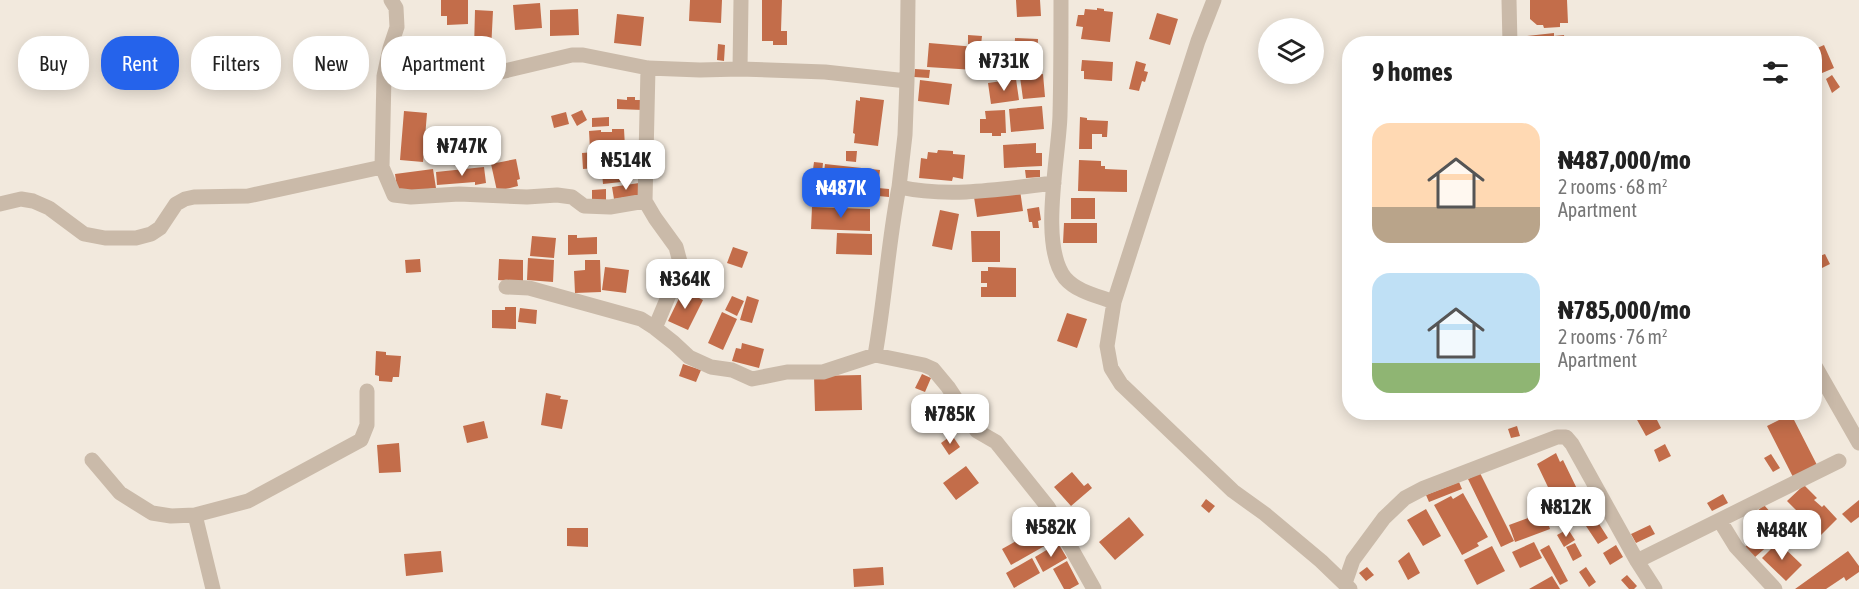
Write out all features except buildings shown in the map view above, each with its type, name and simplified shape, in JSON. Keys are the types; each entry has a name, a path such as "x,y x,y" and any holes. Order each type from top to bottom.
{"street":[{"path":"391,0 396,8 397,27 384,76 382,167 394,195 411,197 459,194 527,197 557,195 572,197 584,206 610,207 645,201"},
{"path":"740,69 741,0"},
{"path":"875,355 905,135 908,0"},
{"path":"1062,0 1060,118 1051,226 1053,248 1065,278 1082,290 1114,302"},
{"path":"1214,0 1198,41 1114,302 1107,346 1111,368 1121,384 1233,491 1265,514 1347,586 1353,560 1384,518 1406,498 1424,488 1557,437 1566,437 1655,589"},
{"path":"1509,0 1510,36"},
{"path":"506,70 572,55 591,56 648,68 825,72 907,81"},
{"path":"648,68 645,201 676,247 680,262 676,278 655,328"},
{"path":"0,204 21,199 33,201 49,208 84,234 105,238 136,238 151,234 160,228 176,204 185,199 248,196 382,167"},
{"path":"899,187 922,192 984,191 1054,183"},
{"path":"506,287 529,288 640,319 674,342 689,357 711,366 732,370 752,379 787,372 823,372 875,355 933,369 948,387 977,431 996,442 1048,507 1094,589"},
{"path":"1822,378 1859,443"},
{"path":"92,460 120,494 152,513 195,516 248,501 361,440 367,425 367,391"},
{"path":"1637,561 1839,461"},
{"path":"195,516 213,589"},
{"path":"1720,520 1736,547 1775,589"}]}
